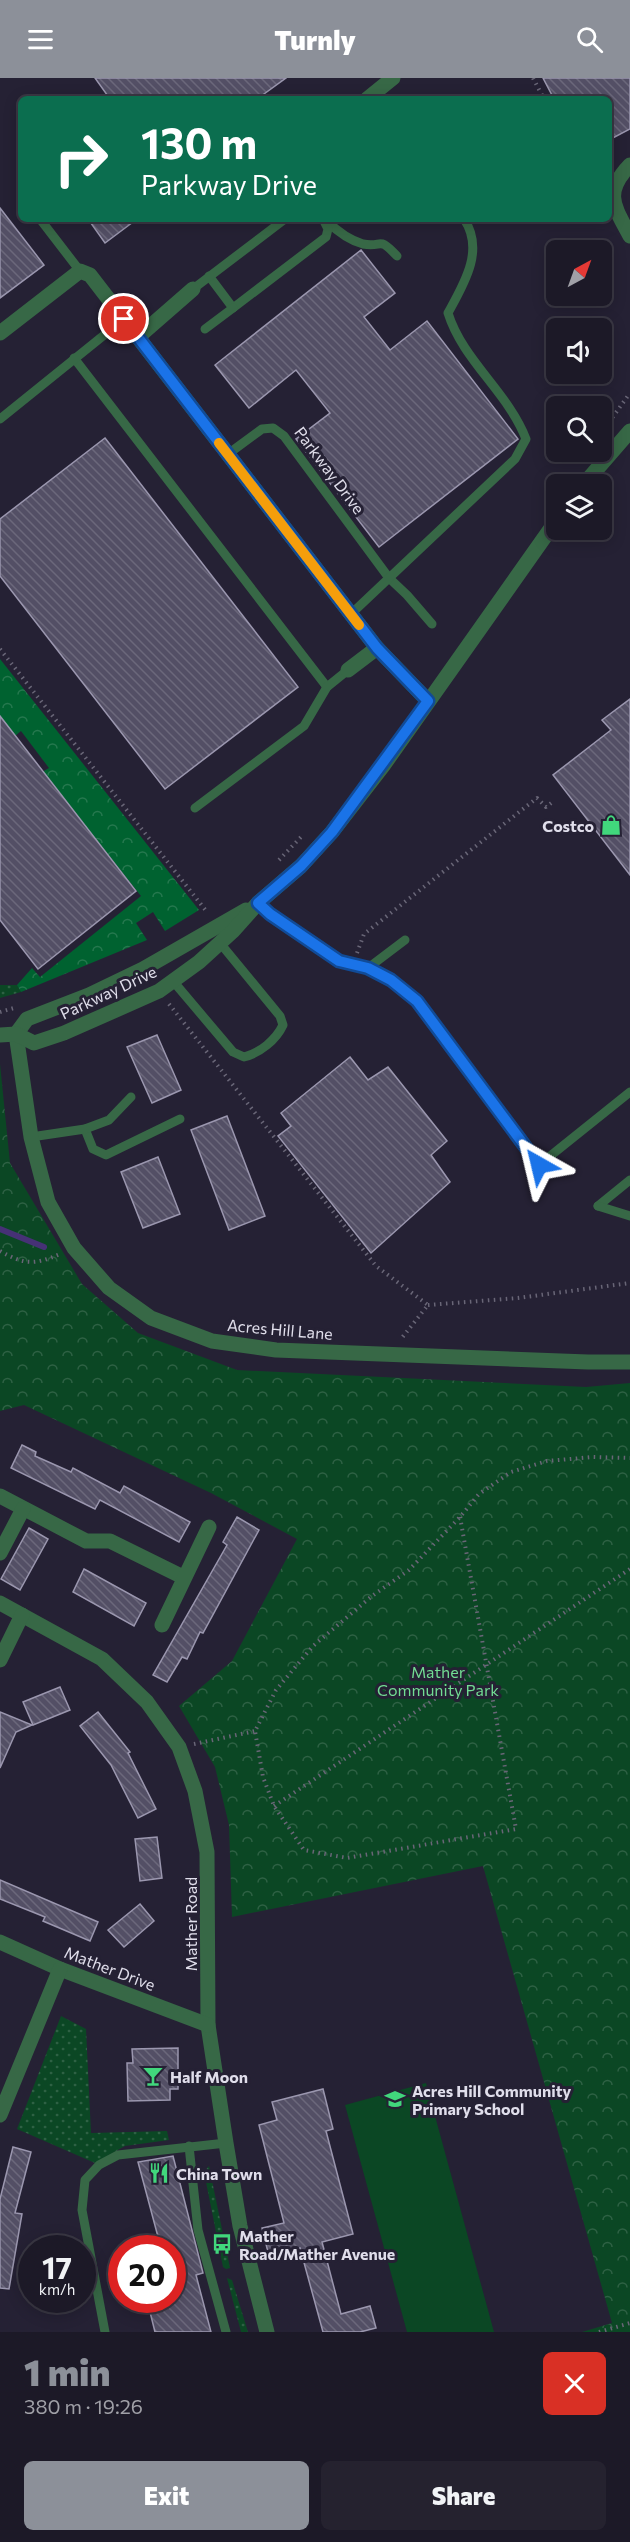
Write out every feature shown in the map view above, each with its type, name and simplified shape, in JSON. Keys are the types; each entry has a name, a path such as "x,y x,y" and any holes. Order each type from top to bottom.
{"street":[{"path":"372,96 393,78"},
{"path":"630,165 619,176 613,189 613,203 630,236"},
{"path":"0,333 80,271 90,275 377,648 428,701"},
{"path":"138,337 193,289"},
{"path":"593,474 630,431"},
{"name":"Parkway Drive","path":"0,1035 16,1034 34,1043 64,1033 159,991 220,943 258,903 301,866 332,832 546,534"},
{"path":"348,670 377,648"},
{"name":"Parkway Drive","path":"16,1034 27,1019 89,995 136,972 258,903"},
{"name":"Acres Hill Lane","path":"16,1034 31,1137 48,1202 74,1248 109,1288 152,1318 212,1341 276,1350 630,1362"},
{"path":"0,1496 86,1541 110,1541 183,1577"},
{"path":"0,1553 23,1509"},
{"path":"162,1625 183,1577 209,1527"},
{"name":"Mather Road","path":"0,1603 102,1659 147,1702 179,1747 195,1791 207,1852 208,2025 240,2226 267,2332"},
{"path":"0,1660 22,1615"},
{"name":"Mather Drive","path":"0,1942 60,1969 208,2025"},
{"path":"0,2115 60,1969"}],"lane":[{"path":"42,222 80,271"},
{"path":"193,289 281,222"},
{"path":"205,329 326,237 328,229 325,222"},
{"path":"327,222 351,240 371,245 379,242 386,244 397,256"},
{"path":"351,614 515,459 526,439 518,418 454,333 448,313 474,256 471,230 466,222"},
{"path":"209,276 233,308"},
{"path":"0,419 124,319"},
{"path":"74,358 327,687"},
{"name":"Parkway Drive","path":"228,454 262,429 273,428 284,436 389,578 432,624"},
{"path":"195,808 304,726 327,687 348,670"},
{"path":"258,903 306,940 339,961 368,968 391,980 417,1001 539,1165 630,1092"},
{"path":"368,968 405,940"},
{"path":"173,981 233,1052 244,1057 255,1054 279,1034 283,1025 280,1016 220,943"},
{"path":"31,1137 85,1129 109,1120 131,1097"},
{"path":"85,1129 93,1149 106,1155 180,1119"},
{"path":"630,1180 598,1206 630,1216"},
{"path":"105,2332 82,2210 85,2180 99,2165 118,2155 226,2143"},
{"path":"189,2146 198,2230 226,2332"}],"path":[{"path":"532,78 542,96"},
{"path":"612,418 630,393"},
{"path":"0,649 217,927"},
{"path":"354,965 364,934 537,798 546,807 554,801"},
{"path":"273,866 304,835"},
{"path":"159,991 376,1266 428,1305 518,1298 630,1283"},
{"path":"0,1012 17,1007"},
{"path":"0,1251 19,1262 40,1263 74,1248"},
{"path":"390,1354 428,1305"},
{"path":"460,1517 516,1829 347,1858 304,1850 274,1806 263,1777 255,1731 276,1690 313,1646 372,1596 410,1570 479,1494 511,1472 547,1461 593,1457 630,1458"},
{"path":"274,1806 630,1569"},
{"path":"179,1747 255,1731"},
{"path":"599,2332 630,2323"}],"green space":[{"path":"0,659 199,910 165,931 153,912 136,923 147,940 21,992 17,985 32,968 40,977 141,896 42,772 49,768 21,731 15,736 0,716"},
{"path":"0,985 17,985 21,992 0,998"},
{"name":"Mather Community Park","path":"0,1064 10,1163 82,1284 138,1333 237,1370 586,1387 630,1383 630,2332 582,2332 612,2323 483,1866 232,1917 229,1825 215,1767 179,1706 232,1661 297,1539 211,1493 24,1405 0,1411"},
{"path":"61,2016 86,2029 91,2133 167,2131 169,2140 125,2146 95,2163 17,2129"},
{"path":"426,2083 494,2332 407,2332 345,2105"},
{"path":"209,2166 230,2268 226,2269 223,2267 204,2172"},
{"path":"227,2278 232,2280 248,2332 241,2332"}],"building":[{"path":"95,78 286,78 261,96 108,96"},
{"path":"543,78 630,78 630,129 612,138 612,96 552,96"},
{"path":"0,208 44,265 0,298"},
{"path":"90,222 133,222 105,243"},
{"path":"361,250 395,293 364,317 390,350 427,321 518,439 379,547 296,439 330,413 296,370 249,408 215,365"},
{"path":"105,438 298,687 165,789 0,576 0,519"},
{"name":"Costco","path":"630,699 630,875 553,775 611,730 602,720"},
{"path":"0,716 136,891 38,969 0,920"},
{"path":"157,1035 181,1090 152,1103 127,1047"},
{"path":"350,1057 368,1080 388,1067 447,1141 431,1155 450,1182 371,1253 278,1136 291,1126 281,1113"},
{"path":"227,1116 265,1216 229,1230 191,1130"},
{"path":"158,1157 180,1214 143,1228 121,1172"},
{"path":"22,1445 36,1452 35,1456 71,1472 73,1468 120,1493 124,1486 190,1522 179,1542 100,1500 95,1509 11,1468"},
{"path":"237,1517 259,1530 203,1633 200,1632 187,1659 182,1657 167,1682 153,1675 227,1545 223,1542"},
{"path":"29,1528 48,1539 20,1590 1,1579"},
{"path":"84,1569 146,1603 134,1626 73,1592"},
{"path":"60,1687 70,1710 33,1725 23,1702"},
{"path":"0,1712 32,1725 16,1732 0,1768"},
{"path":"98,1712 130,1752 128,1753 156,1809 138,1818 111,1765 80,1726"},
{"path":"157,1837 162,1878 140,1881 135,1839"},
{"path":"0,1880 98,1922 90,1941 43,1921 45,1917 0,1899"},
{"path":"140,1904 154,1921 124,1947 108,1930"},
{"name":"Half Moon","path":"178,2048 178,2089 170,2089 170,2100 128,2101 127,2063 133,2063 132,2049"},
{"path":"323,2089 333,2129 326,2131 353,2234 322,2242 341,2314 370,2306 376,2328 360,2332 323,2332 300,2248 269,2256 262,2228 284,2223 259,2125 277,2120 272,2102"},
{"path":"13,2147 31,2152 15,2213 22,2214 9,2289 0,2288 0,2199"},
{"path":"173,2156 203,2273 196,2275 211,2332 155,2332 150,2313 186,2313 186,2235 158,2235 138,2162"}],"waterway":[{"path":"0,1229 44,1247"}],"slow traffic":[{"path":"219,443 359,625"}],"place":[{"name":"Costco","path":"611,825"},
{"name":"Half Moon","path":"153,2076"},
{"name":"Acres Hill Community Primary School","path":"395,2099"},
{"name":"China Town","path":"159,2173"},
{"name":"Mather Road/Mather Avenue","path":"222,2244"}],"route":[{"path":"124,319 377,648 428,701 383,766 332,832 301,866 258,903 306,940 339,961 368,968 391,980 417,1001 539,1165"}]}
